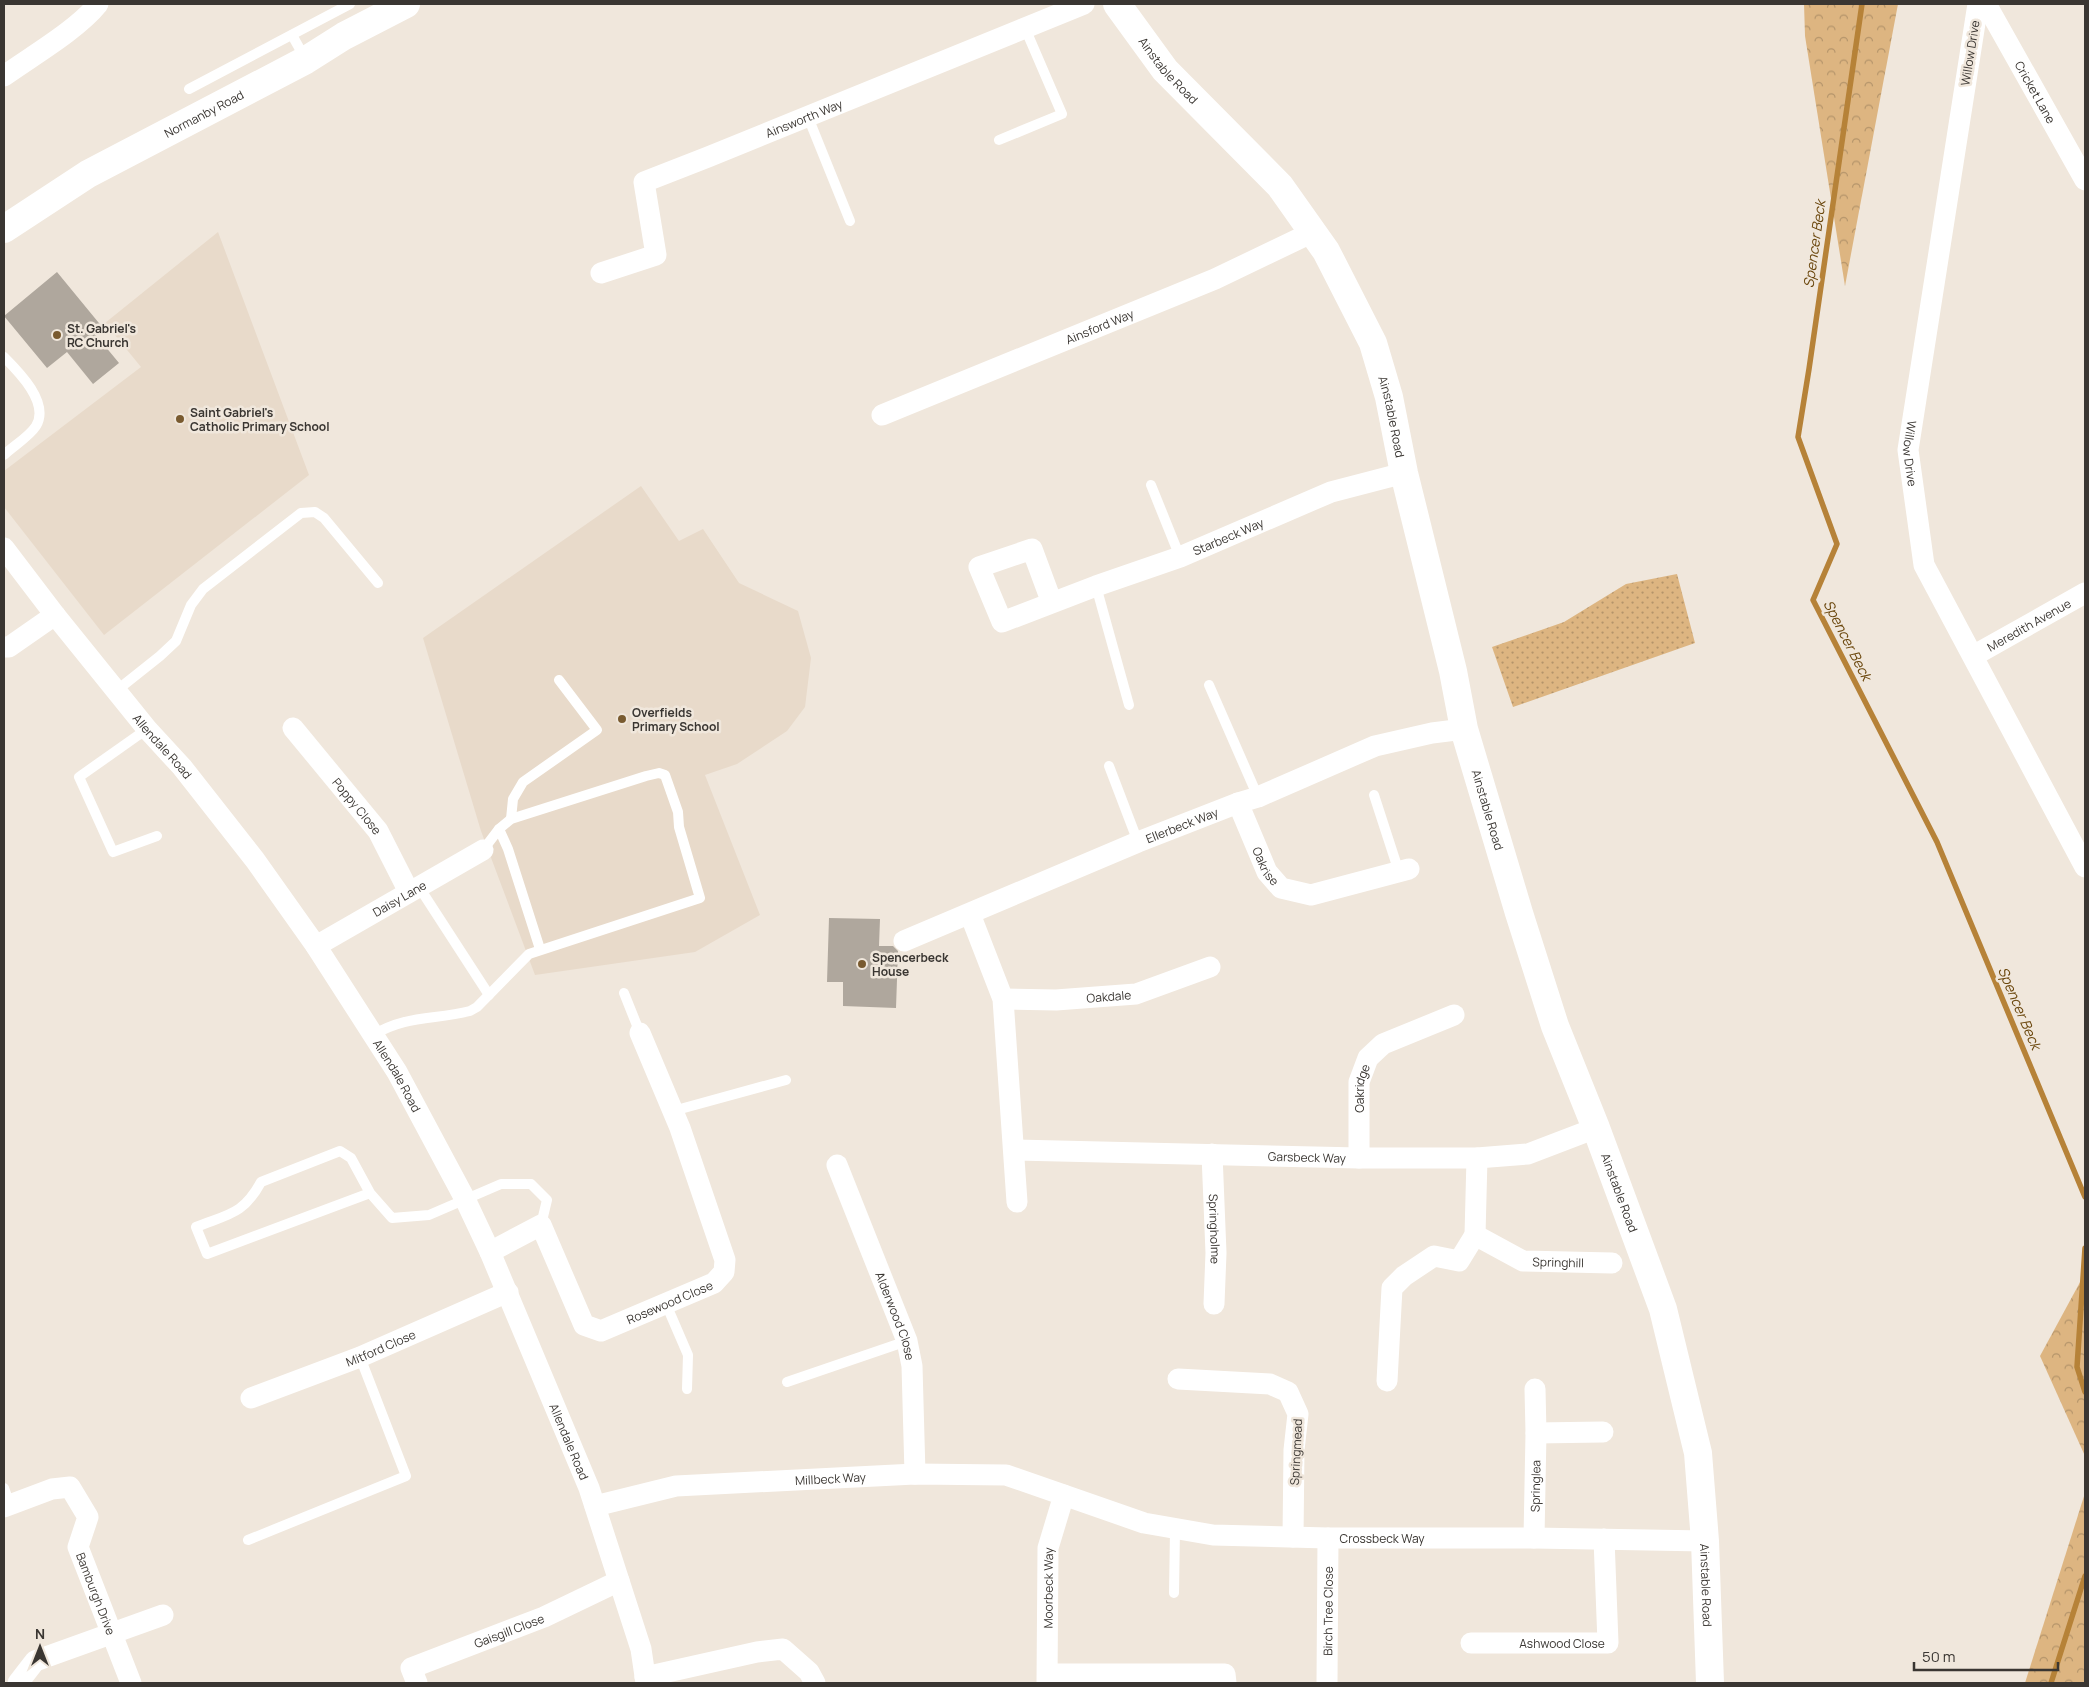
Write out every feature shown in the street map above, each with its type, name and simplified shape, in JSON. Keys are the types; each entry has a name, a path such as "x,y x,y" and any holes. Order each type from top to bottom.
{"street":[{"path":"4,76 92,12 98,4"},
{"name":"Normanby Road","path":"4,229 88,174 306,60 344,36 406,4"},
{"name":"Ainsworth Way","path":"601,273 656,254 644,182 1084,4"},
{"name":"Ainstable Road","path":"1117,4 1165,70 1280,186 1326,251 1373,343 1389,397 1404,473 1453,671 1464,729 1555,1026 1596,1128 1662,1309 1698,1453 1705,1541 1710,1683"},
{"name":"Willow Drive","path":"1978,4 1908,450 1924,565 1972,656 2078,836 2085,866"},
{"name":"Cricket Lane","path":"1986,4 2085,180"},
{"name":"Ainsford Way","path":"882,415 1215,280 1313,232"},
{"name":"Starbeck Way","path":"1052,603 1180,557 1331,492 1404,473"},
{"name":"Allendale Road","path":"4,548 116,691 147,729 182,767 255,860 316,946 397,1072 465,1199 508,1292 595,1506 641,1649 645,1680"},
{"name":"Meredith Avenue","path":"1972,656 2085,593"},
{"path":"4,647 9,647 55,615"},
{"name":"Poppy Close","path":"293,728 378,831 414,889"},
{"name":"Ellerbeck Way","path":"904,941 1138,842 1248,800 1375,746 1432,733 1464,729"},
{"name":"Oakrise","path":"1248,800 1267,872 1281,888 1311,896 1404,870"},
{"name":"Daisy Lane","path":"316,946 483,850"},
{"path":"970,914 1003,999 1015,1150 1017,1202"},
{"name":"Oakdale","path":"1003,999 1056,1000 1136,994 1210,967"},
{"name":"Oakridge","path":"1359,1158 1359,1082 1368,1058 1383,1044 1454,1015"},
{"name":"Rosewood Close","path":"541,1225 584,1325 601,1331 714,1283 724,1272 725,1260 673,1111 640,1033"},
{"name":"Garsbeck Way","path":"1015,1150 1359,1158 1477,1158 1528,1154 1596,1128"},
{"name":"Springholme","path":"1212,1154 1216,1253 1214,1304"},
{"path":"1387,1381 1392,1288 1404,1276 1434,1256 1459,1261 1475,1235 1477,1158"},
{"name":"Alderwood Close","path":"837,1166 907,1341 912,1366 915,1474"},
{"path":"490,1252 541,1225"},
{"name":"Springhill","path":"1475,1235 1522,1261 1612,1263"},
{"name":"Mitford Close","path":"251,1398 360,1356 508,1292"},
{"name":"Springmead","path":"1178,1379 1270,1384 1288,1392 1298,1414 1294,1450 1293,1537"},
{"name":"Springlea","path":"1534,1538 1535,1389"},
{"path":"1536,1433 1603,1432"},
{"name":"Millbeck Way","path":"595,1506 676,1486 915,1474 1006,1475 1064,1495"},
{"name":"Bamburgh Drive","path":"6,1500 70,1487 88,1517 78,1547 131,1683"},
{"name":"Crossbeck Way","path":"1064,1495 1144,1523 1175,1530 1212,1535 1328,1538 1534,1538 1705,1541"},
{"name":"Moorbeck Way","path":"1048,1679 1048,1548 1064,1495"},
{"name":"Birch Tree Close","path":"1327,1683 1328,1538"},
{"name":"Ashwood Close","path":"1471,1643 1608,1644 1604,1539"},
{"name":"Gaisgill Close","path":"417,1683 411,1668 544,1617 619,1580"},
{"path":"18,1683 36,1661 163,1615"},
{"path":"645,1680 757,1652 783,1649 809,1672 814,1683"},
{"path":"1048,1679 1225,1674 1226,1683"}],"lane":[{"path":"189,89 350,4"},
{"path":"999,140 1062,114 1025,28"},
{"path":"292,35 306,60"},
{"path":"808,117 850,221"},
{"path":"4,357 29,388 37,403 40,417 35,428 4,455"},
{"path":"1151,485 1180,557"},
{"path":"116,691 160,656 176,640 191,605 203,589 302,513 315,512 324,518 378,583"},
{"path":"1096,586 1129,705"},
{"path":"511,819 513,799 523,782 597,730 559,680"},
{"path":"1209,685 1248,800"},
{"path":"147,729 79,777 113,852 157,836"},
{"path":"1109,766 1138,842"},
{"path":"373,1036 389,1026 402,1021 470,1011 525,958 540,950 700,898 680,827 678,812 665,775 659,773 511,819 498,829 483,850"},
{"path":"1374,795 1404,870"},
{"path":"498,829 508,848 540,950"},
{"path":"414,889 489,994"},
{"path":"624,993 640,1033"},
{"path":"673,1111 786,1080"},
{"path":"370,1193 206,1254 196,1227 241,1210 253,1196 261,1182 340,1151 351,1158 370,1193 392,1218 428,1215 501,1184 531,1184 547,1200 541,1225"},
{"path":"666,1304 688,1355 686,1389"},
{"path":"787,1382 907,1341"},
{"path":"248,1540 406,1476 360,1356"},
{"path":"1174,1593 1175,1530"}],"shaded area":[{"name":"Saint Gabriel's Catholic Primary School","path":"218,232 309,475 104,635 4,507 4,471 141,367 105,323"},
{"name":"Overfields Primary School","path":"641,486 679,541 703,529 739,583 798,611 811,658 805,707 787,731 737,764 705,775 760,915 695,952 535,975 481,831 423,638"}],"green space":[{"path":"1804,4 1898,4 1845,286 1805,36"},
{"path":"1677,574 1695,643 1513,707 1492,647 1564,622 1626,584"},
{"path":"2085,1273 2085,1456 2040,1356"},
{"path":"2085,1493 2085,1683 2025,1683"}],"building":[{"name":"St. Gabriel's RC Church","path":"57,272 103,328 95,334 119,363 93,384 67,352 47,368 4,316"},
{"name":"Spencerbeck House","path":"829,918 880,919 879,946 893,946 898,951 896,1008 843,1006 843,982 827,982"}],"waterway":[{"name":"Spencer Beck","path":"1862,4 1798,437 1837,544 1813,600 1937,842 2085,1197"},
{"name":"Spencer Beck","path":"2085,1248 2077,1367 2085,1392"},
{"name":"Spencer Beck","path":"2051,1683 2085,1576"}],"place":[{"name":"St. Gabriel's RC Church","path":"57,335"},
{"name":"Saint Gabriel's Catholic Primary School","path":"180,419"},
{"name":"Overfields Primary School","path":"622,719"},
{"name":"Spencerbeck House","path":"862,964"}]}
